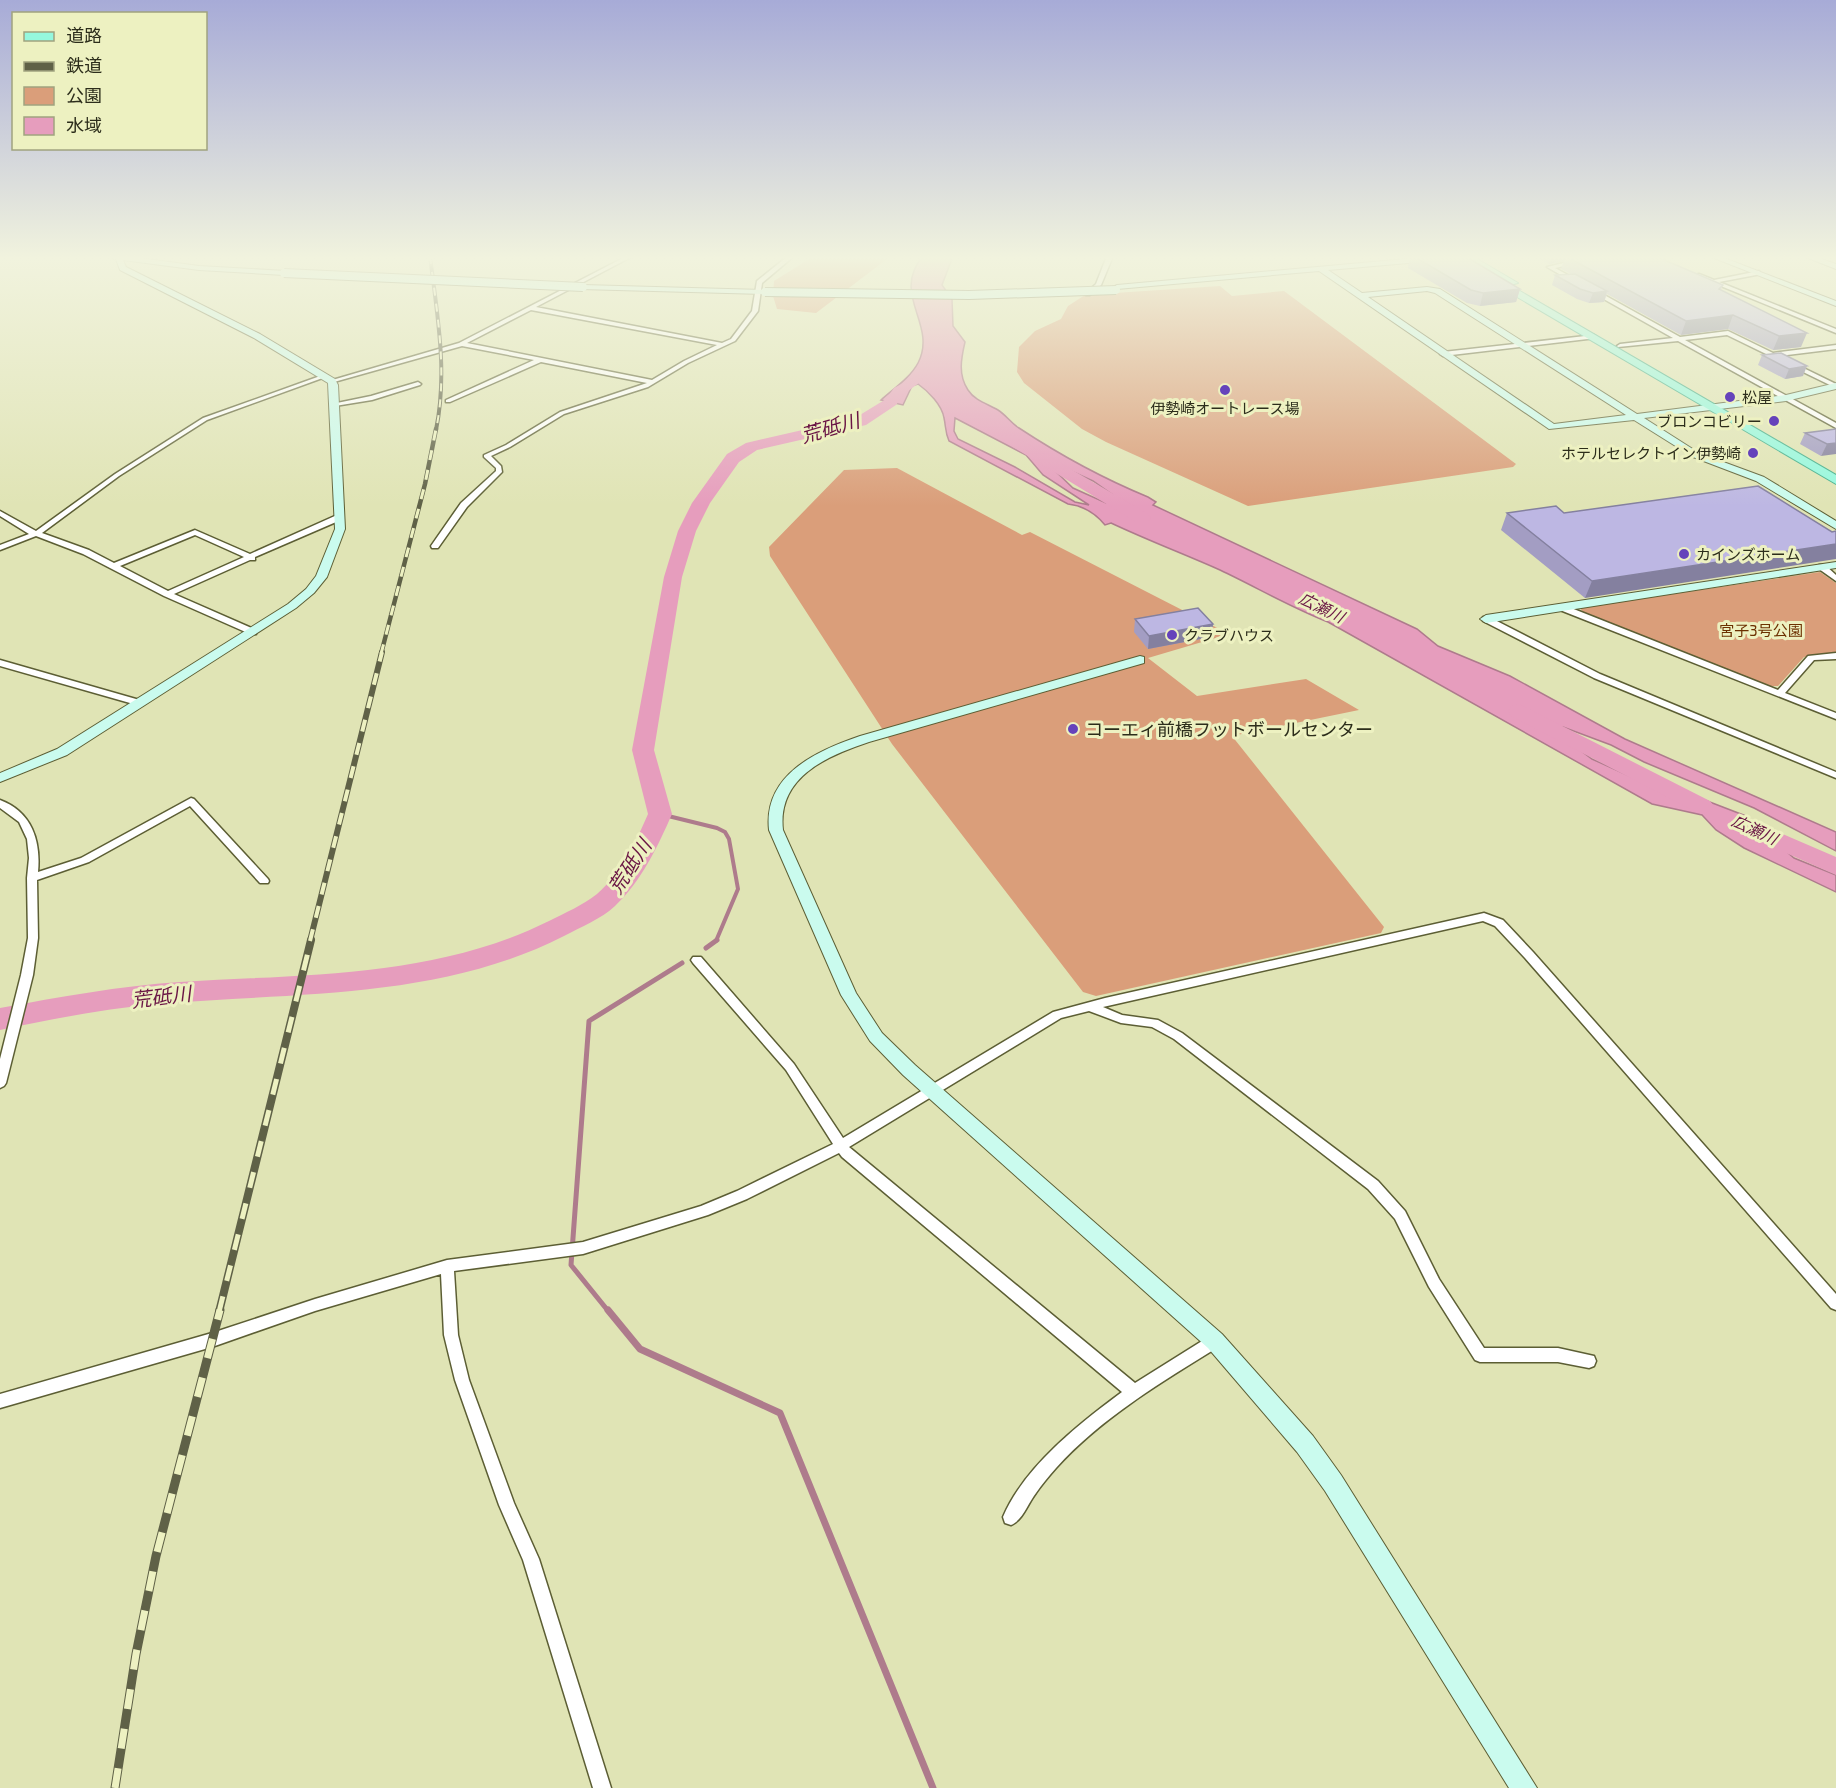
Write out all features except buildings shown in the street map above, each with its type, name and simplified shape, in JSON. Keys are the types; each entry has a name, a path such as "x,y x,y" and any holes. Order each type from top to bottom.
{"main road":[{"path":"1598,339 1836,471"},
{"path":"1608,339 1836,480"}],"street":[{"path":"0,778 62,752 253,632 292,606 315,584 334,548 340,529 335,404 329,378 264,339"},
{"path":"0,548 38,533 117,475 205,419 329,378 462,344 471,339"},
{"path":"696,339 725,345"},
{"path":"435,546 464,505 499,472 499,467 486,456 508,446 562,414 652,382 686,362 733,339"},
{"path":"1422,339 1548,426 1786,398 1836,386"},
{"path":"1514,339 1696,455 1760,479 1836,526"},
{"path":"1443,354 1572,339"},
{"path":"1620,346 1673,339"},
{"path":"1678,339 1836,426"},
{"path":"1741,339 1836,386"},
{"path":"462,344 652,382"},
{"path":"1772,355 1836,347"},
{"path":"448,401 540,359"},
{"path":"335,404 372,398 418,384"},
{"path":"0,513 28,531 73,546 167,594 253,632"},
{"path":"167,594 340,517"},
{"path":"114,566 195,532 252,558"},
{"path":"1486,619 1836,565"},
{"path":"1822,567 1836,579"},
{"path":"1563,608 1836,716"},
{"path":"1486,619 1597,676 1836,775"},
{"path":"1780,693 1812,658 1836,656"},
{"path":"1140,660 843,747 803,768 780,794 774,820 776,830 839,978 876,1037 932,1090 1215,1341 1305,1444 1333,1483 1524,1788"},
{"path":"0,663 140,703"},
{"path":"32,878 85,860 191,801 264,881"},
{"path":"0,1083 27,975 33,938 34,858 32,839 22,820 2,808"},
{"path":"0,1401 212,1340 315,1305 447,1266 606,1243 742,1195 842,1145 1056,1016 1089,1006 1478,917 1496,920 1836,1304"},
{"path":"697,960 790,1067 846,1153 925,1221 1135,1393"},
{"path":"1089,1006 1121,1019 1154,1023 1178,1036 1373,1185 1400,1215 1434,1283 1480,1355 1558,1355 1589,1361"},
{"path":"447,1266 451,1335 462,1380 507,1505 534,1569 602,1788"},
{"path":"1011,1517 1023,1495 1069,1441 1135,1393 1215,1341"}],"green space":[{"name":"伊勢崎オートレース場","path":"1027,339 1349,339 1516,464 1513,467 1248,506 1082,429 1024,383 1017,372 1019,347"},
{"name":"コーエィ前橋フットボールセンター","path":"897,468 1022,535 1030,532 1229,634 1148,658 1197,696 1306,679 1359,710 1232,736 1384,927 1381,933 1096,996 1083,992 892,744 770,556 769,547 844,470"},
{"name":"宮子3号公園","path":"1820,572 1836,583 1836,653 1804,657 1778,686 1770,686 1583,612 1580,608"}],"water":[{"path":"923,339 963,339 965,342 961,367 963,379 974,397 998,410 1019,428 1050,448 1148,497 1156,502 1153,505 1417,629 1438,646 1510,676 1625,739 1836,832 1836,851 1754,808 1644,762 1611,745 1563,727 1551,728 1592,759 1647,784 1702,799 1746,816 1794,858 1836,875 1836,892 1744,848 1716,830 1702,815 1652,804 1328,622 1206,564 1111,523 1105,525 1090,511 1068,504 949,441 938,403 918,384 912,386 903,405 881,400 911,374 923,349","holes":["955,418 1026,455 1043,475 1089,505 1075,502 1015,467 958,439 954,431","1047,460 1093,481 1113,495 1111,501 1106,503 1073,488 1047,463"]}],"waterway":[{"name":"荒砥川","path":"0,1019 134,996 331,984 433,971 482,959 529,942 600,904 616,889 631,869 660,814 643,750 673,577 687,531 701,503 733,458 752,446 860,422 891,402 899,391 916,380"},
{"name":"広瀬川","path":"1019,444 1142,518"},
{"name":"広瀬川","path":"1519,711 1702,806"},
{"path":"660,814 717,828 725,832 729,839 738,889 716,941"},
{"name":"広瀬川","path":"1743,825 1836,867"},
{"path":"706,948 716,941"},
{"path":"609,1312 571,1265 589,1021 682,963"},
{"path":"608,1310 640,1349 780,1413 933,1788"}],"railway":[{"path":"436,430 441,386 439,339"},
{"path":"381,654 425,484 436,429"},
{"path":"310,941 382,652"},
{"path":"219,1312 311,940"},
{"path":"115,1788 136,1654 156,1556 220,1310"}],"place":[{"name":"伊勢崎オートレース場","path":"1225,390"},
{"name":"松屋","path":"1730,397"},
{"name":"ブロンコビリー","path":"1774,421"},
{"name":"ホテルセレクトイン伊勢崎","path":"1753,453"},
{"name":"カインズホーム","path":"1684,554"},
{"name":"クラブハウス","path":"1172,635"},
{"name":"コーエィ前橋フットボールセンター","path":"1073,729"}]}
